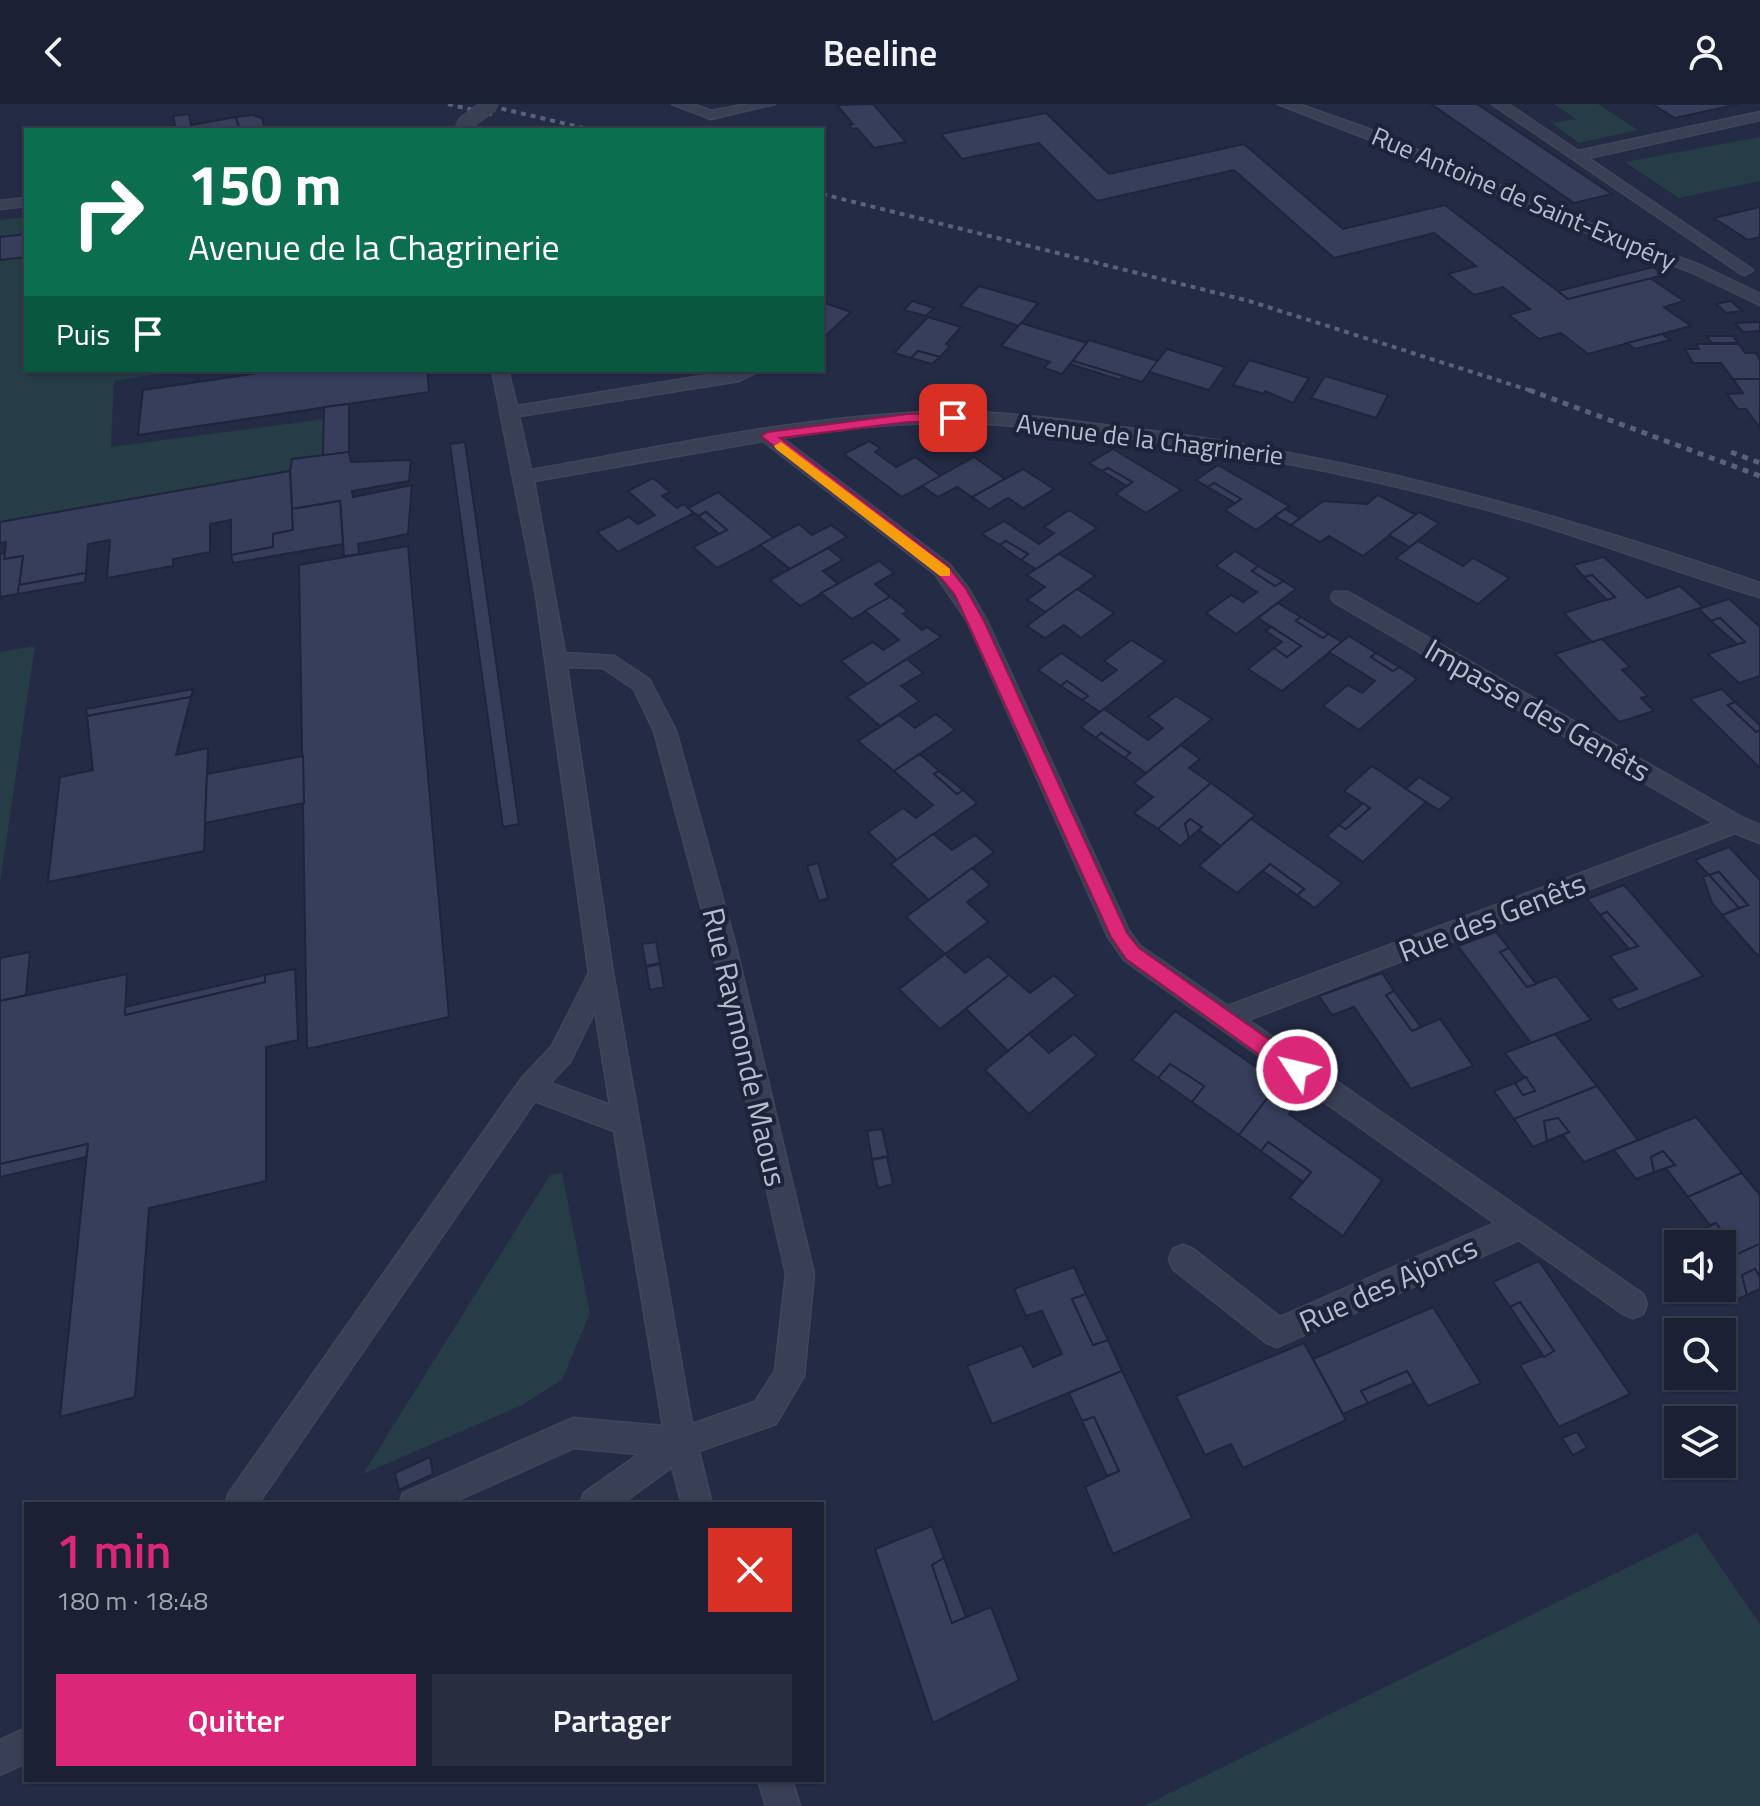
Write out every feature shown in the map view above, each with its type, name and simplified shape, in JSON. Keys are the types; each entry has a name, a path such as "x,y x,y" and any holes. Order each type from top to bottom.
{"street":[{"path":"460,128 491,104"},
{"path":"679,104 711,115 768,104"},
{"name":"Rue Antoine de Saint-Exupéry","path":"1285,104 1354,126 1639,249 1723,278 1760,300"},
{"path":"1499,104 1753,268"},
{"path":"1576,156 1760,116"},
{"path":"0,205 24,202"},
{"path":"1723,278 1753,268"},
{"path":"500,372 526,477 558,660 601,973 680,1443 696,1502"},
{"path":"510,412 748,372"},
{"name":"Avenue de la Chagrinerie","path":"526,477 768,436 908,418 976,418 1175,437 1337,466 1566,527 1760,590"},
{"name":"Rue des Ajoncs","path":"768,436 942,569 961,593 977,621 1120,937 1144,964 1633,1304"},
{"name":"Impasse des Genêts","path":"1341,597 1735,824"},
{"name":"Rue Raymonde Maous","path":"558,660 607,661 642,684 665,731 723,943 800,1274 789,1376 765,1413 680,1443"},
{"path":"1735,824 1760,834"},
{"name":"Rue des Genêts","path":"1223,1019 1735,824"},
{"path":"241,1502 530,1087 561,1054 601,973"},
{"path":"530,1087 570,1099 626,1123"},
{"name":"Rue des Ajoncs","path":"1183,1259 1277,1333 1521,1225"},
{"path":"418,1502 573,1433 680,1443"},
{"path":"598,1502 680,1443"},
{"path":"0,1758 24,1746"},
{"path":"776,1782 783,1806"}],"shaded area":[{"path":"1554,104 1598,104 1638,130 1579,143 1552,123 1576,119"},
{"path":"1760,137 1760,181 1679,198 1625,162"},
{"path":"24,217 24,372 171,372 114,381 111,447 324,419 323,456 292,459 290,471 0,522 0,220"},
{"path":"35,646 0,883 0,652"},
{"path":"562,1173 590,1313 562,1380 522,1405 363,1474 550,1175"},
{"path":"1697,1533 1760,1624 1760,1806 1144,1806"}],"building":[{"path":"873,104 906,142 874,148 857,128 852,129 849,125 853,124 837,105"},
{"path":"1431,104 1477,104 1612,194 1574,203"},
{"path":"1652,104 1739,104 1675,118"},
{"path":"1046,113 1109,174 1244,144 1343,229 1445,205 1568,299 1650,278 1684,301 1664,307 1691,326 1588,354 1561,333 1539,339 1509,315 1530,309 1503,287 1474,295 1448,274 1476,266 1434,233 1334,258 1234,170 1097,201 1039,143 962,159 941,134"},
{"path":"189,114 191,125 236,117 239,128 176,128 173,116"},
{"path":"252,115 262,118 264,128 239,128 236,117"},
{"path":"1760,207 1760,237 1748,240 1714,218"},
{"path":"24,234 24,257 0,260 0,237"},
{"path":"1653,267 1664,275 1568,299 1558,291"},
{"path":"979,286 1038,303 1019,326 960,306"},
{"path":"912,301 934,308 926,316 904,310"},
{"path":"1731,301 1742,311 1726,313 1716,304"},
{"path":"824,303 851,312 824,337"},
{"path":"928,317 961,327 946,344 950,346 940,357 918,351 911,358 894,353"},
{"path":"1760,322 1760,331 1743,332 1735,323"},
{"path":"1021,323 1087,343 1062,374 1044,368 1050,362 1001,346"},
{"path":"1662,334 1670,340 1635,349 1627,343"},
{"path":"1707,336 1733,336 1738,343 1712,343"},
{"path":"1089,340 1158,361 1142,382 1073,361"},
{"path":"1696,344 1739,344 1745,353 1756,353 1760,360 1760,379 1733,379 1721,363 1693,363 1685,349 1699,349"},
{"path":"1167,349 1225,367 1209,390 1149,372"},
{"path":"918,351 940,357 932,364 911,358"},
{"path":"1249,360 1309,378 1293,403 1265,391 1264,394 1233,385"},
{"path":"1073,361 1123,376 1120,380 1070,364"},
{"path":"266,372 427,372 429,392 138,435 143,390"},
{"path":"266,372 427,372 429,392 138,435 143,390"},
{"path":"1325,376 1388,395 1376,418 1311,398"},
{"path":"1733,379 1760,379 1760,428 1746,409 1738,409 1727,394 1743,393"},
{"path":"349,404 349,452 323,456 324,407"},
{"path":"869,441 880,448 875,452 896,467 915,457 941,476 902,497 844,454"},
{"path":"465,442 519,824 503,827 450,444"},
{"path":"1113,449 1181,490 1146,513 1116,494 1132,482 1108,468 1102,471 1089,463"},
{"path":"349,452 351,462 411,460 409,481 352,491 353,497 412,485 408,534 358,544 359,554 344,556 340,501 292,509 290,471 292,459"},
{"path":"974,457 1005,479 972,497 957,487 938,497 922,486"},
{"path":"1218,465 1289,506 1256,530 1225,510 1241,499 1214,483 1208,487 1196,480"},
{"path":"1108,468 1132,482 1127,486 1102,471"},
{"path":"1023,469 1054,489 1023,508 1008,498 989,509 972,497"},
{"path":"290,471 293,530 273,534 273,547 231,555 231,520 210,524 210,552 173,559 173,566 107,578 110,540 88,544 86,573 19,585 23,556 4,559 6,542 0,543 0,522"},
{"path":"653,478 670,492 662,496 677,508 684,504 694,513 618,552 597,532 629,517 638,524 655,515 628,491"},
{"path":"1214,483 1241,499 1235,503 1208,487"},
{"path":"718,492 774,538 717,568 693,547 727,530 706,512 698,516 688,508"},
{"path":"1378,495 1416,515 1363,556 1329,536 1320,542 1291,525 1323,501 1367,504"},
{"path":"340,501 343,544 233,563 231,555 273,547 273,534 293,530 292,509"},
{"path":"1285,509 1300,518 1291,525 1275,516"},
{"path":"1069,510 1097,528 1036,569 1021,560 1028,554 1006,541 1000,545 982,534 1004,521 1039,544 1054,533 1044,527"},
{"path":"706,512 727,530 719,534 698,516"},
{"path":"1419,512 1439,523 1410,547 1389,535"},
{"path":"799,524 812,535 831,525 847,537 790,569 760,545"},
{"path":"1006,541 1028,554 1021,560 1000,545"},
{"path":"1418,541 1463,566 1473,558 1509,578 1478,604 1396,558"},
{"path":"408,546 449,1017 307,1049 299,565"},
{"path":"828,548 843,560 823,571 838,584 800,606 770,580"},
{"path":"1235,551 1258,566 1252,571 1275,586 1283,581 1296,589 1236,634 1206,613 1231,595 1243,602 1257,592 1216,566"},
{"path":"5,553 4,559 23,556 18,594 0,597 0,554"},
{"path":"1059,554 1095,576 1046,612 1027,600 1045,587 1027,575"},
{"path":"1604,557 1647,598 1680,586 1703,607 1592,642 1564,613 1615,597 1592,575 1584,577 1573,565"},
{"path":"879,561 894,573 875,584 890,597 852,619 821,593"},
{"path":"1258,566 1283,581 1275,586 1252,571"},
{"path":"86,573 85,582 18,594 19,585"},
{"path":"1592,575 1615,597 1607,600 1584,577"},
{"path":"1077,589 1114,613 1081,638 1064,625 1045,638 1027,626"},
{"path":"890,597 908,611 903,614 922,630 927,627 941,637 867,684 841,661 873,642 883,650 899,640 865,611"},
{"path":"1729,599 1760,627 1760,676 1739,683 1708,654 1745,642 1720,618 1711,621 1699,609"},
{"path":"1278,603 1301,617 1296,621 1323,638 1328,634 1342,642 1282,691 1248,669 1274,648 1287,657 1301,646 1258,618"},
{"path":"1301,617 1328,634 1323,638 1296,621"},
{"path":"1720,618 1745,642 1737,644 1711,621"},
{"path":"1271,627 1301,646 1287,657 1274,648 1282,642 1266,631"},
{"path":"1349,636 1376,653 1371,657 1393,671 1399,667 1417,679 1359,730 1323,706 1348,685 1362,693 1375,681 1329,652"},
{"path":"1602,639 1630,667 1622,670 1648,696 1641,698 1654,711 1619,722 1555,654"},
{"path":"1131,640 1165,661 1100,712 1082,700 1088,696 1067,681 1061,686 1038,670 1061,653 1102,681 1117,670 1104,661"},
{"path":"1376,653 1399,667 1393,671 1371,657"},
{"path":"907,659 923,673 901,686 919,701 880,726 847,697"},
{"path":"1067,681 1088,696 1082,700 1061,686"},
{"path":"193,689 191,697 87,716 86,709"},
{"path":"1722,689 1735,702 1728,705 1756,732 1760,730 1760,768 1690,699"},
{"path":"1176,696 1212,719 1146,773 1125,758 1130,753 1101,733 1096,738 1081,727 1104,709 1148,740 1163,728 1148,717"},
{"path":"191,697 176,755 208,748 204,851 48,882 60,777 93,770 87,716"},
{"path":"191,697 176,755 208,748 204,851 48,882 60,777 93,770 87,716"},
{"path":"1735,702 1760,725 1760,730 1756,732 1728,705"},
{"path":"936,714 955,730 894,771 858,741 899,715 915,728"},
{"path":"1101,733 1130,753 1125,758 1096,738"},
{"path":"1181,745 1200,759 1189,768 1211,783 1158,829 1134,813 1153,797 1134,783"},
{"path":"920,754 939,771 934,774 957,794 963,790 977,803 897,860 868,832 903,808 916,818 933,805 894,771"},
{"path":"303,756 304,803 205,823 207,774"},
{"path":"1372,766 1426,802 1363,862 1327,836 1339,825 1346,829 1370,808 1344,791"},
{"path":"939,771 963,790 957,794 934,774"},
{"path":"1419,777 1452,798 1439,810 1406,789"},
{"path":"1211,783 1255,815 1221,846 1190,819 1185,824 1189,838 1180,846 1158,829"},
{"path":"1363,803 1370,808 1346,829 1339,825"},
{"path":"1190,819 1202,827 1189,838 1185,824"},
{"path":"1251,819 1342,883 1315,908 1297,895 1304,889 1270,864 1237,893 1199,866"},
{"path":"933,834 952,850 975,835 994,852 929,900 891,864"},
{"path":"1729,847 1760,880 1760,954 1757,955 1722,915 1748,905 1719,872 1709,875 1695,860"},
{"path":"818,863 828,898 819,901 807,866"},
{"path":"1270,864 1304,889 1297,895 1263,871"},
{"path":"972,868 990,885 967,902 988,922 945,954 906,917"},
{"path":"1719,872 1748,905 1739,908 1709,875"},
{"path":"1709,875 1739,908 1722,915 1712,903 1703,877"},
{"path":"1624,885 1703,976 1618,1010 1610,999 1637,989 1610,956 1638,946 1607,912 1600,915 1587,899"},
{"path":"1607,912 1638,946 1629,949 1600,915"},
{"path":"1496,932 1509,948 1500,952 1527,987 1556,976 1591,1020 1531,1043 1458,946"},
{"path":"656,942 660,963 646,966 642,944"},
{"path":"1509,948 1536,984 1527,987 1500,952"},
{"path":"30,952 26,995 0,1001 0,958"},
{"path":"945,954 965,973 988,956 1009,975 940,1029 899,989"},
{"path":"660,964 664,987 650,990 646,967"},
{"path":"295,969 298,1040 266,1047 266,1181 149,1208 135,1397 60,1417 88,1144 0,1164 0,1001 127,974 125,1015 265,982 265,975"},
{"path":"295,969 298,1040 266,1047 266,1181 149,1208 135,1397 60,1417 88,1144 0,1164 0,1001 127,974 125,1015 265,982 265,975"},
{"path":"1382,973 1394,991 1386,995 1412,1031 1440,1019 1473,1066 1411,1089 1354,1007 1332,1015 1319,996"},
{"path":"265,975 265,982 125,1015 125,1007"},
{"path":"1009,975 1030,993 1054,975 1076,995 1008,1051 966,1009"},
{"path":"1394,991 1421,1027 1412,1031 1386,995"},
{"path":"1175,1011 1279,1083 1239,1135 1192,1102 1204,1086 1170,1064 1158,1078 1132,1060"},
{"path":"1029,1034 1049,1053 1074,1034 1097,1055 1029,1114 985,1070"},
{"path":"1555,1034 1597,1086 1514,1119 1494,1091 1515,1083 1523,1095 1535,1091 1505,1053"},
{"path":"1170,1064 1204,1086 1192,1102 1158,1078"},
{"path":"1526,1077 1535,1091 1523,1095 1515,1083"},
{"path":"1279,1083 1302,1099 1289,1114 1382,1180 1343,1236 1290,1198 1311,1172 1268,1142 1261,1151 1239,1135"},
{"path":"1597,1086 1638,1140 1584,1162 1563,1135 1569,1132 1558,1118 1544,1121 1547,1141 1533,1147 1514,1119"},
{"path":"1696,1117 1742,1173 1688,1197 1666,1168 1675,1165 1663,1151 1651,1157 1654,1172 1636,1179 1614,1150"},
{"path":"1558,1118 1569,1132 1547,1141 1544,1121"},
{"path":"882,1129 888,1156 872,1159 867,1131"},
{"path":"1268,1142 1311,1172 1303,1182 1261,1151"},
{"path":"88,1144 86,1157 0,1177 0,1164"},
{"path":"1663,1151 1675,1165 1654,1172 1651,1157"},
{"path":"887,1157 893,1184 878,1188 872,1160"},
{"path":"1742,1173 1760,1195 1760,1244 1736,1255 1736,1230 1721,1230 1716,1223 1710,1225 1688,1197"},
{"path":"1716,1223 1721,1230 1702,1230"},
{"path":"1760,1244 1760,1277 1755,1269 1742,1275 1747,1295 1736,1300 1736,1255"},
{"path":"1539,1261 1630,1394 1559,1427 1520,1365 1554,1351 1520,1302 1510,1307 1493,1282"},
{"path":"1074,1267 1086,1294 1072,1299 1093,1345 1108,1340 1122,1371 992,1424 967,1366 1022,1345 1033,1367 1062,1354 1042,1311 1026,1316 1014,1289"},
{"path":"1755,1269 1760,1277 1760,1289 1747,1295 1742,1275"},
{"path":"1086,1294 1108,1340 1093,1345 1072,1299"},
{"path":"1520,1302 1554,1351 1544,1357 1510,1307"},
{"path":"1433,1307 1481,1383 1428,1406 1407,1371 1361,1391 1368,1403 1343,1414 1313,1359"},
{"path":"1304,1343 1346,1420 1243,1468 1231,1444 1205,1455 1176,1396"},
{"path":"1122,1371 1192,1518 1113,1554 1085,1487 1119,1471 1094,1417 1082,1421 1069,1393"},
{"path":"1407,1371 1414,1383 1368,1403 1361,1391"},
{"path":"1094,1417 1119,1471 1107,1476 1082,1421"},
{"path":"1577,1432 1587,1448 1573,1455 1562,1438"},
{"path":"430,1457 433,1474 399,1490 395,1473"},
{"path":"932,1526 944,1558 932,1565 952,1623 991,1607 1019,1680 933,1723 875,1549"},
{"path":"944,1558 966,1617 952,1623 932,1565"}],"railway":[{"path":"448,104 494,115"},
{"path":"482,104 584,128"},
{"path":"824,195 1249,301 1531,391"},
{"path":"1531,391 1535,392"},
{"path":"1531,391 1760,476"},
{"path":"1731,452 1760,463"}],"slow traffic":[{"path":"781,446 945,573"}],"route":[{"path":"953,418 908,418 768,436 942,569 961,593 977,621 1120,937 1132,953 1297,1070"}]}
